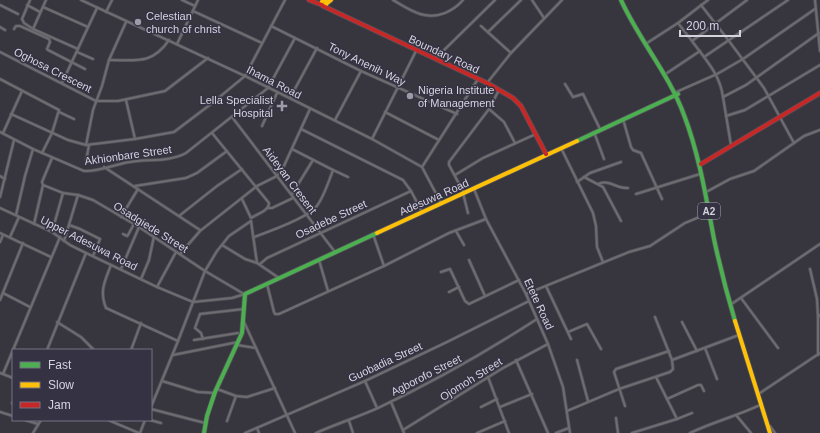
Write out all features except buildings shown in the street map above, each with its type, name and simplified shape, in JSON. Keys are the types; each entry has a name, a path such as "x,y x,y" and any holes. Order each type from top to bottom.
{"main road":[{"path":"324,3 331,0"},
{"name":"A2","path":"623,0 647,43 667,73 690,123 708,192 724,282 771,433"},
{"name":"A2","path":"623,0 636,29 676,93 689,128 718,248 771,433"},
{"name":"Boundary Road","path":"311,1 324,3 328,9 487,83 513,98 521,106 546,154"},
{"name":"Adesuwa Road","path":"245,294 474,189 676,93"},
{"path":"701,164 732,147 820,93"},
{"path":"204,433 205,423 216,391 242,333 245,294"}],"street":[{"path":"30,0 22,19 24,23 93,59"},
{"path":"33,29 46,0"},
{"name":"Ihama Road","path":"81,0 278,92 372,139 422,167"},
{"path":"106,12 112,0"},
{"path":"182,0 195,6"},
{"path":"177,44 198,0"},
{"path":"11,114 68,140 87,145 164,135 177,131 245,76 285,0"},
{"path":"393,0 424,16 433,16 451,10 463,0"},
{"path":"435,60 495,0"},
{"path":"488,32 521,0"},
{"path":"532,0 544,18"},
{"path":"487,83 511,53 562,0"},
{"path":"647,43 678,23 708,0"},
{"path":"692,41 747,0"},
{"path":"704,57 787,0"},
{"path":"815,0 820,51"},
{"path":"815,4 820,4"},
{"path":"0,5 18,14"},
{"path":"27,5 40,12"},
{"path":"701,5 716,22 756,77 769,97 794,143"},
{"path":"43,7 88,27"},
{"path":"62,83 97,8"},
{"path":"676,93 717,74 743,59 815,9"},
{"path":"193,11 262,43"},
{"path":"86,161 89,125 109,60 126,22"},
{"path":"678,23 717,74 722,88 732,147"},
{"path":"14,29 16,26 20,26 49,39 50,42 48,50 85,69"},
{"name":"Tony Anenih Way","path":"271,26 362,71 457,114"},
{"path":"480,26 511,53"},
{"path":"0,27 5,30"},
{"path":"723,97 746,85 819,33"},
{"path":"268,88 295,38"},
{"path":"109,60 147,59 159,52 169,40"},
{"path":"290,99 316,48"},
{"path":"372,139 416,51"},
{"path":"667,73 700,51"},
{"name":"Oghosa Crescent","path":"0,52 96,101 126,100 165,92 208,58"},
{"path":"726,116 745,110 769,97 820,65"},
{"path":"335,120 362,71"},
{"path":"0,84 1,79 58,108 59,112 74,119"},
{"path":"441,203 422,167 478,79"},
{"path":"565,84 573,97 583,94 600,129"},
{"name":"Akhionbare Street","path":"2,133 52,158 84,171 91,171 130,162 177,157 186,153 268,88"},
{"path":"2,133 22,90"},
{"path":"468,213 463,193 449,165 449,162 489,109 499,90"},
{"path":"262,126 278,92"},
{"path":"126,100 135,139"},
{"path":"180,254 200,231 257,186 277,176 283,168 310,109"},
{"path":"489,109 504,122 514,143"},
{"path":"42,153 52,133 59,112"},
{"path":"386,112 439,140"},
{"name":"Aideyan Cresent","path":"232,117 335,252"},
{"path":"624,119 631,147 641,153 662,199"},
{"path":"301,130 398,177 411,191 422,212"},
{"path":"708,192 730,179 754,171 809,133 820,130"},
{"path":"594,132 604,159"},
{"path":"212,133 270,203 268,208"},
{"path":"455,175 483,158 536,134"},
{"path":"0,197 14,140"},
{"path":"561,148 593,214 596,226 597,247 603,262"},
{"path":"10,237 17,216 23,182 33,149"},
{"path":"292,149 348,177"},
{"path":"134,187 186,178 197,173 227,151"},
{"path":"34,224 43,185 42,182 52,158"},
{"path":"292,195 313,160"},
{"path":"577,182 605,167 621,162"},
{"path":"104,167 200,231"},
{"path":"179,216 217,186 242,169"},
{"path":"254,237 306,214 317,206 333,170"},
{"path":"636,194 701,173"},
{"path":"0,176 5,179"},
{"path":"584,177 598,184 607,192 621,221"},
{"path":"598,184 609,182 617,187 628,188"},
{"name":"Osadgiede Street","path":"43,185 64,193 78,195 93,200 154,236 205,271 245,294"},
{"path":"122,217 138,189"},
{"name":"Etete Road","path":"474,189 486,219 530,301 548,344 563,387 570,433"},
{"name":"Osadebe Street","path":"258,263 411,191"},
{"path":"52,232 64,193"},
{"path":"64,241 78,195"},
{"path":"152,406 205,271 222,245 229,236 251,219 268,208 272,208 293,198"},
{"path":"242,199 251,219 258,263"},
{"name":"Upper Adesuwa Road","path":"0,208 52,232 86,254 193,302"},
{"path":"526,294 603,262 650,246 685,223 710,212"},
{"path":"267,284 274,312 277,314 384,266 456,231 486,219"},
{"path":"123,234 127,236 134,224"},
{"path":"69,225 100,239 93,256"},
{"path":"121,269 139,227"},
{"path":"456,231 464,245"},
{"path":"0,233 52,257"},
{"path":"373,234 384,266"},
{"path":"0,242 3,235"},
{"path":"141,279 148,260 154,236"},
{"path":"13,349 60,237"},
{"path":"0,300 23,243"},
{"path":"733,303 820,244"},
{"path":"222,245 245,259 258,263 279,278"},
{"path":"157,287 176,252"},
{"path":"47,349 86,254"},
{"path":"319,259 328,291"},
{"path":"469,260 485,296"},
{"path":"111,265 102,290 102,296 106,308 178,341"},
{"path":"441,272 450,269 467,303 469,304 519,280"},
{"path":"760,393 819,354 818,299 810,269"},
{"path":"546,286 571,339"},
{"path":"449,292 459,287"},
{"path":"3,293 30,308"},
{"name":"Adesuwa Road","path":"193,302 245,294"},
{"path":"741,298 778,348"},
{"name":"Guobadia Street","path":"245,433 365,381 530,301"},
{"path":"203,339 201,333 196,328 200,314 244,309"},
{"path":"567,411 619,389 670,372 673,369 672,360 655,317"},
{"name":"Agborofo Street","path":"316,433 349,421 391,402 467,362 537,319"},
{"path":"243,321 295,433"},
{"path":"58,322 81,337 93,349"},
{"path":"682,322 696,351"},
{"path":"131,349 141,323"},
{"path":"568,332 587,324 601,349"},
{"path":"194,340 238,333"},
{"path":"672,360 740,334"},
{"path":"173,355 237,344 256,348"},
{"name":"Ojomoh Street","path":"404,432 488,377 516,360 548,344"},
{"path":"705,348 716,379"},
{"path":"3,374 12,352"},
{"path":"625,406 614,372 616,368 669,352"},
{"path":"516,360 548,433"},
{"path":"577,360 588,401"},
{"path":"0,373 12,378"},
{"path":"488,377 509,433"},
{"path":"656,377 677,419"},
{"path":"162,381 198,392 216,391 236,396 249,397 275,388"},
{"path":"365,381 377,408"},
{"path":"667,399 698,385 701,385 704,391"},
{"path":"500,407 532,394"},
{"path":"227,421 236,396"},
{"path":"481,407 497,399"},
{"path":"391,402 404,432"},
{"path":"690,433 761,404"},
{"path":"152,408 205,423"},
{"path":"0,412 12,416"},
{"path":"632,433 692,413"},
{"path":"736,415 750,433"},
{"path":"616,418 618,433"},
{"path":"28,421 38,424"},
{"path":"34,433 40,421"},
{"path":"110,421 139,433 145,421"},
{"path":"152,421 161,423"},
{"path":"349,421 353,433"},
{"path":"477,433 505,421"},
{"path":"770,426 775,433"},
{"path":"257,428 258,433"},
{"path":"556,433 569,428"}],"traffic: fast":[{"path":"621,0 636,29 670,85 684,115 702,176 714,239 726,291 735,321"},
{"path":"577,141 678,94"},
{"path":"204,433 207,416 215,392 242,333 245,294 377,233"}],"traffic: slow":[{"path":"326,4 331,0"},
{"path":"322,1 326,1 326,3 326,5 322,5 322,1"},
{"path":"377,233 577,141"},
{"path":"735,321 770,433"}],"traffic: jam":[{"path":"309,0 322,5"},
{"path":"323,6 487,83 513,98 521,106 546,154"},
{"path":"701,164 820,93"}],"place":[{"name":"Celestian church of christ","path":"138,22"},
{"name":"Nigeria Institute of Management","path":"410,96"},
{"name":"Lella Specialist Hospital","path":"282,106"}]}
